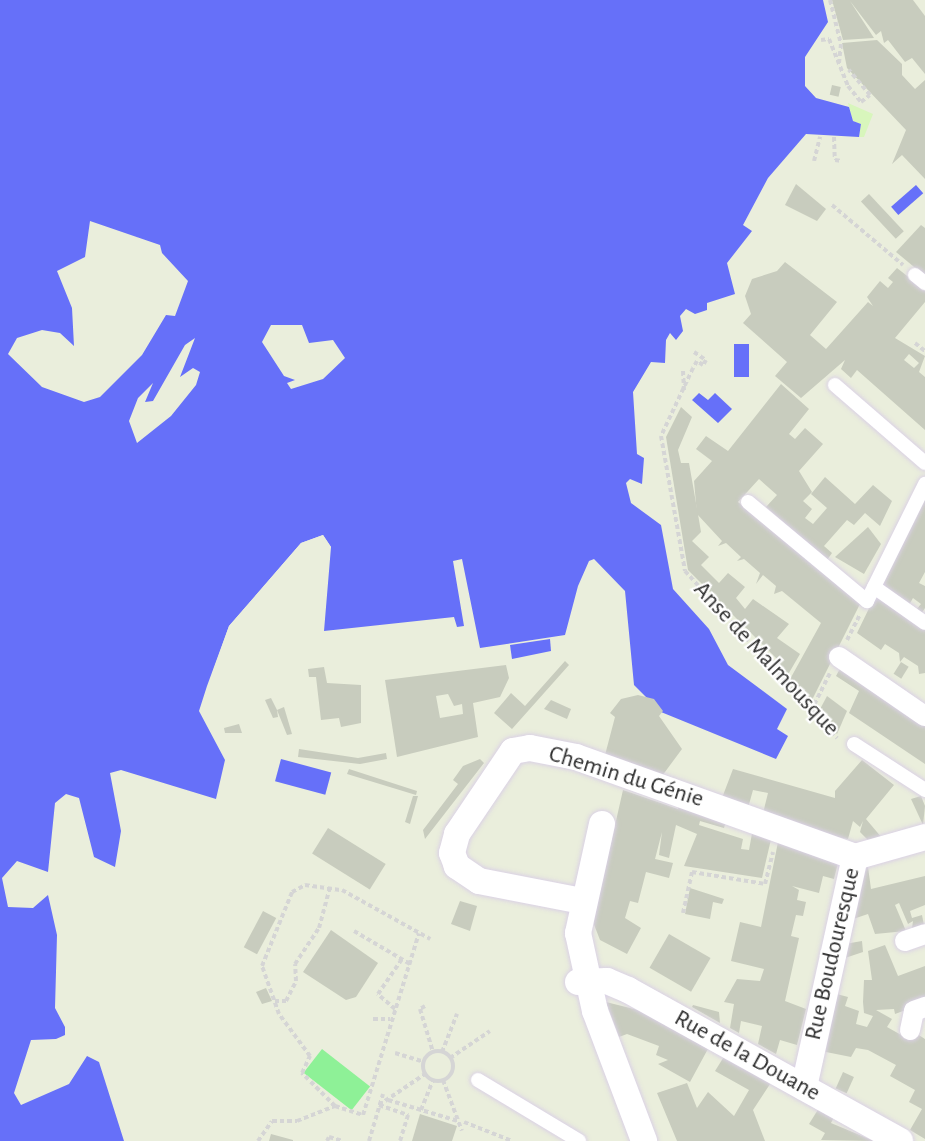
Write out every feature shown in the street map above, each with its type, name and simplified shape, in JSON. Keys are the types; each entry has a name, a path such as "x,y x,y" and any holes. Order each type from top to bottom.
{"street":[{"path":"839,657 925,716"},
{"name":"Chemin du Génie","path":"582,901 478,881 457,866 452,853 457,834 513,750 530,747 576,757 855,857"},
{"path":"602,824 582,901 578,933 584,981 644,1141"},
{"name":"Rue Boudouresque","path":"804,1087 855,857 924,841"},
{"path":"905,942 925,934"},
{"name":"Rue de la Douane","path":"584,981 628,990 900,1141"},
{"path":"910,1030 914,1011 925,1006"}],"lane":[{"path":"835,385 925,463"},
{"path":"748,502 867,601 925,484"},
{"path":"874,587 925,623"},
{"path":"855,744 925,790"},
{"path":"478,1080 579,1141"}],"path":[{"path":"831,0 841,44 838,63"},
{"path":"820,40 829,39 838,63 861,102 870,94 849,70"},
{"path":"814,161 820,137"},
{"path":"834,137 835,160 842,161"},
{"path":"832,205 920,279"},
{"path":"915,343 925,351"},
{"name":"Anse de Malmousque","path":"694,352 706,360 703,365 697,361 684,393 661,436 686,571 841,742 855,744"},
{"path":"683,371 684,393"},
{"path":"683,913 692,872 765,884 778,828"},
{"path":"419,933 363,1115 335,1107 302,1073 310,1056 274,1001 262,961 292,892 305,885 330,887 419,933 430,939"},
{"path":"274,1001 286,1001 296,981 295,964 319,928 330,887"},
{"path":"354,931 410,964"},
{"path":"395,1009 378,994 402,959"},
{"path":"425,1006 420,1009 433,1052"},
{"path":"442,1052 458,1014"},
{"path":"373,1019 391,1019"},
{"path":"450,1058 490,1031"},
{"path":"433,1052 442,1052 450,1058 452,1071 443,1080 433,1080 425,1074 424,1062 433,1052"},
{"path":"395,1053 424,1062"},
{"path":"379,1105 425,1074"},
{"path":"421,1110 433,1080"},
{"path":"443,1080 462,1131"},
{"path":"369,1141 383,1094"},
{"path":"388,1100 458,1120"},
{"path":"379,1105 408,1115 400,1141"},
{"path":"258,1141 272,1121 297,1121 335,1107"},
{"path":"464,1122 512,1141"},
{"path":"327,1141 329,1137 343,1141"}],"sand":[{"path":"848,103 873,114 864,137 859,137 861,124 853,121"}],"green space":[{"path":"322,1049 370,1087 352,1110 304,1073"}],"shaded area":[{"path":"0,0 823,0 828,22 805,57 805,86 816,98 849,107 853,121 861,124 859,137 806,134 768,178 743,225 752,231 727,263 735,294 707,303 707,310 695,314 686,309 680,316 683,331 676,340 670,333 666,340 665,363 651,362 633,392 637,454 644,458 642,484 630,479 626,483 631,503 661,525 673,589 709,629 728,665 787,709 777,729 788,736 776,759 661,712 634,685 625,591 594,559 589,561 578,586 565,635 480,648 462,559 453,561 464,626 457,627 454,617 324,631 331,547 323,535 301,543 229,626 207,686 199,711 225,760 216,799 121,770 110,773 121,831 115,867 94,857 79,798 66,794 55,803 48,872 17,861 2,878 8,907 33,908 48,895 57,935 55,1008 65,1027 65,1035 56,1039 31,1040 14,1093 21,1105 69,1084 87,1056 99,1062 124,1141 0,1141","holes":["90,221 160,245 162,253 188,281 175,316 166,315 142,355 100,397 84,402 42,387 8,354 17,338 42,330 60,333 74,346 72,308 57,271 85,257","271,325 302,325 309,343 333,340 345,358 323,379 291,389 287,383 295,380 284,376 262,342","195,338 180,377 193,368 200,372 196,385 171,416 137,443 129,421 138,398 153,383 145,402 153,401 185,345"]},
{"path":"916,185 923,193 898,215 891,207"},
{"path":"734,344 749,344 749,377 734,377"},
{"path":"699,393 708,400 715,393 732,409 718,423 692,400"},
{"path":"550,639 551,651 512,659 510,645"},
{"path":"281,759 331,772 325,795 275,781"}],"pier":[{"path":"323,535 331,547 327,553 322,539 303,545 231,628 212,674 229,626 301,543"}],"building":[{"path":"832,0 913,0 925,16 925,74 912,58 905,62 888,40 884,43 881,31 876,35 850,1 874,38 843,40"},
{"path":"877,40 902,64 902,75 915,89 925,80 925,179 902,155 892,164 906,130 847,68 842,43"},
{"path":"832,85 841,87 839,97 830,95"},
{"path":"796,184 826,209 817,221 785,205"},
{"path":"869,194 904,231 896,239 861,202"},
{"path":"921,225 925,228 925,276 896,252"},
{"path":"785,262 837,302 810,335 826,349 868,302 873,306 867,297 880,281 888,288 893,282 888,278 897,268 925,290 925,302 895,338 925,356 919,372 925,377 925,430 857,370 851,378 841,369 845,360 801,398 775,376 787,362 743,323 751,314 745,296 752,279 777,271","holes":["909,354 919,363 914,368 904,360"]},
{"path":"781,384 809,409 789,434 795,439 805,428 823,444 799,471 812,492 803,501 812,509 805,518 813,524 827,508 811,494 825,477 855,504 873,485 892,501 880,526 865,513 854,525 847,520 824,546 832,553 827,560 766,507 777,495 759,479 738,502 860,604 810,704 789,681 821,623 782,591 774,594 776,586 763,575 756,584 760,573 744,559 737,561 741,557 726,543 718,546 722,541 697,514 694,481 712,461 696,449 706,436 728,451"},
{"path":"681,407 692,417 678,450 681,463 689,463 701,532 692,541 709,557 701,565 719,583 728,573 745,587 736,598 745,609 753,599 789,624 777,638 800,654 786,678 775,665 778,660 688,570 666,437"},
{"path":"925,499 925,572 919,583 925,586 925,608 921,614 916,610 921,604 913,598 909,605 881,585"},
{"path":"868,527 881,544 864,574 835,557"},
{"path":"876,594 925,628 925,673 919,674 918,666 904,657 900,662 899,653 885,644 881,650 857,633"},
{"path":"565,661 569,665 512,729 494,713 511,693 525,706"},
{"path":"901,662 909,667 901,679 894,674"},
{"path":"506,665 509,678 500,697 473,703 478,737 397,757 385,680","holes":["448,694 454,706 462,704 463,714 440,718 436,696"]},
{"path":"842,665 925,722 925,764 849,713 859,691 836,676"},
{"path":"324,667 327,683 361,685 361,723 341,727 339,718 321,720 316,677 309,677 308,669"},
{"path":"638,695 654,699 663,711 659,716 682,749 662,776 605,755 615,717 610,713 621,699"},
{"path":"827,696 847,711 837,734 818,713"},
{"path":"271,698 278,717 273,718 265,700"},
{"path":"551,700 571,709 567,719 544,709"},
{"path":"284,707 292,734 287,735 277,710"},
{"path":"239,724 242,733 225,733 224,728"},
{"path":"299,749 358,758 386,753 387,759 360,764 298,757"},
{"path":"480,759 484,763 425,839 423,830 458,784 453,780 463,766"},
{"path":"862,760 894,785 866,819 882,838 870,842 860,832 863,821 860,827 853,821 848,839 825,835 763,813 768,793 753,790 748,808 722,798 733,769 835,798 835,791"},
{"path":"349,769 417,791 416,795 347,774"},
{"path":"623,790 678,809 680,801 727,818 724,828 700,821 699,825 743,839 741,849 749,850 753,828 772,835 762,878 684,866 697,834 676,825 669,858 659,855 662,832 655,859 673,863 669,878 646,872 638,903 630,901 625,918 641,928 627,954 600,940 593,922"},
{"path":"413,796 418,796 410,824 405,822"},
{"path":"921,796 925,806 923,825 911,799"},
{"path":"328,828 386,864 370,889 312,853"},
{"path":"779,837 839,859 834,879 823,876 819,893 792,886 799,890 797,900 806,902 803,916 796,915 791,936 799,938 785,1001 806,1009 797,1045 780,1040 776,1054 758,1044 762,1026 741,1021 739,1033 730,1028 734,1004 724,1002 737,979 760,981 764,969 731,961 740,922 761,927"},
{"path":"868,867 871,889 925,876 925,905 910,911 912,918 922,915 925,931 911,936 913,921 908,924 899,903 895,905 906,931 875,934 868,914 850,920 861,869"},
{"path":"690,888 724,899 722,904 713,902 710,919 685,914"},
{"path":"460,901 477,906 470,931 451,924"},
{"path":"263,911 276,918 257,954 244,947"},
{"path":"331,930 378,963 356,997 346,1000 303,972"},
{"path":"669,934 711,958 691,992 650,968"},
{"path":"862,941 863,952 842,959 845,944"},
{"path":"885,945 898,976 925,966 925,1003 895,1014 894,1009 876,1010 892,1019 887,1027 910,1040 914,1032 925,1039 925,1139 910,1130 922,1109 909,1102 915,1090 890,1076 896,1065 868,1050 856,1048 851,1057 821,1051 833,993 848,997 845,1006 859,1011 856,1024 867,1027 873,1016 864,1013 863,1002 864,980 872,980 868,951"},
{"path":"266,988 272,1001 262,1004 256,992"},
{"path":"606,1002 650,1013 709,1047 690,1082 658,1064 668,1060 656,1055 659,1046 627,1034 619,1037"},
{"path":"693,1005 719,1012 720,1023 692,1007"},
{"path":"725,1055 772,1081 753,1110 765,1141 677,1141 657,1093 687,1083 697,1108 708,1092 734,1116 749,1090 715,1071"},
{"path":"843,1072 854,1077 847,1093 836,1088"},
{"path":"819,1108 834,1117 831,1123 874,1141 821,1140 825,1133 809,1124"},
{"path":"420,1114 457,1126 452,1141 412,1141"},
{"path":"271,1134 293,1140 293,1141 269,1141"}]}
